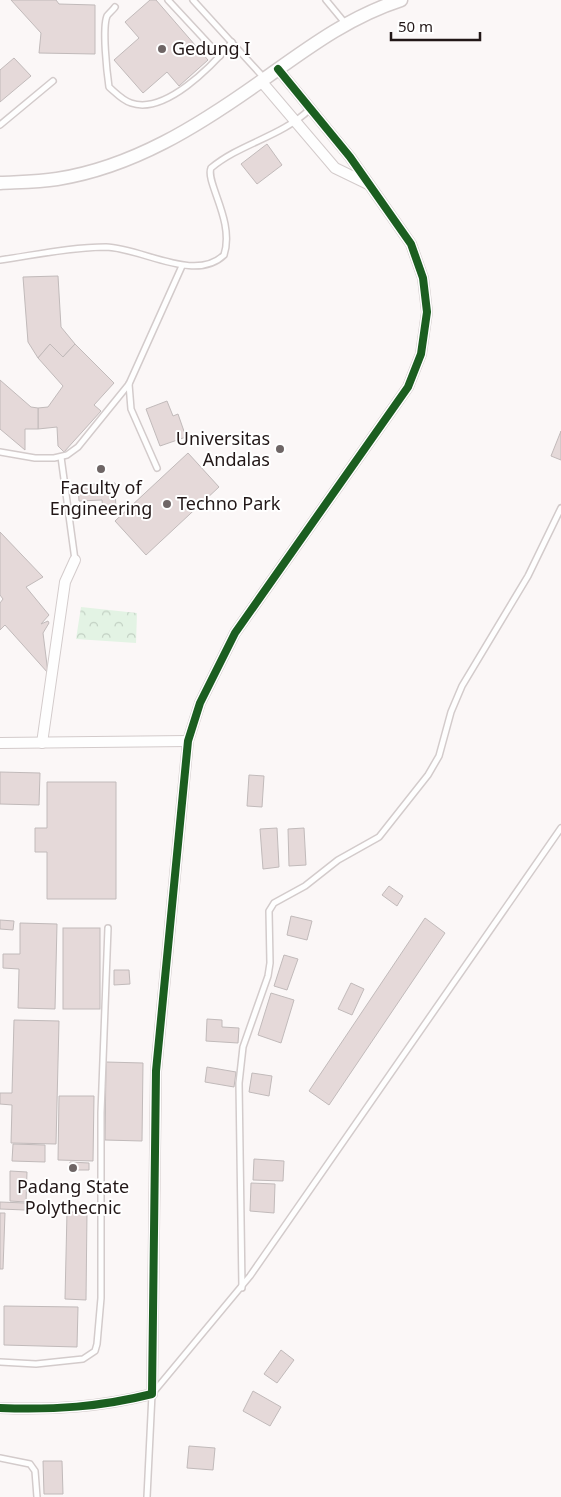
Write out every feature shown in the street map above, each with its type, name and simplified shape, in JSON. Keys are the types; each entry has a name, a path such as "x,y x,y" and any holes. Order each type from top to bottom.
{"street":[{"path":"0,183 55,180 98,170 177,137 345,23 400,0"},
{"path":"0,1408 88,1407 113,1404 152,1394 156,1071 188,741 208,685 235,633 408,387 421,354 427,312 423,278 411,244 371,185 278,69"},
{"path":"263,80 335,168 371,185"},
{"path":"42,743 65,582 75,560"},
{"path":"0,743 188,741"}],"lane":[{"path":"168,0 220,56"},
{"path":"192,0 232,42 263,80"},
{"path":"326,0 345,23"},
{"path":"115,7 107,15 105,27 106,70 109,87 132,104 144,105 170,97 201,74 232,42"},
{"path":"0,125 53,82"},
{"path":"0,260 89,247 110,247 129,250 182,266 213,263 224,256 226,248 226,218 211,177 211,168 296,122 310,110"},
{"path":"0,452 35,458 61,457 78,447 129,384 182,266"},
{"path":"129,384 131,409 157,468"},
{"path":"61,457 75,560"},
{"path":"242,1288 239,1083 243,1047 268,976 270,963 269,911 274,902 294,893 338,860 378,837 428,776 438,756 451,712 462,686 558,521 561,508"},
{"path":"147,1497 152,1394 242,1288 444,1000 561,828"},
{"path":"0,1362 36,1364 83,1359 94,1351 97,1344 102,1298 100,1113 108,928"},
{"path":"0,1458 30,1464 35,1471 36,1497"}],"green space":[{"path":"81,607 137,613 136,643 76,639"}],"building":[{"path":"11,0 56,0 59,4 95,5 95,54 39,53 41,33"},
{"name":"Gedung I","path":"150,0 156,0 208,60 179,86 167,72 143,93 114,60 139,38 125,22"},
{"path":"14,58 31,76 0,102 0,70"},
{"path":"267,144 282,165 257,184 241,164"},
{"path":"58,276 61,327 75,344 63,357 50,344 38,358 28,342 23,277"},
{"path":"50,344 63,357 75,344 114,383 94,405 101,411 64,452 58,446 57,427 38,429 38,408 48,407 63,386 38,358"},
{"path":"0,380 31,407 38,408 38,429 25,429 25,450 0,429"},
{"path":"167,401 173,416 178,414 186,437 160,446 146,409"},
{"path":"561,431 561,460 551,456"},
{"name":"Techno Park","path":"188,453 219,487 146,555 115,521"},
{"path":"115,483 116,511 103,512 102,500 79,501 78,485"},
{"path":"0,532 43,577 26,587 49,615 41,624 48,621 49,623 43,633 48,673 5,625 0,630 0,603 3,599 0,595"},
{"path":"0,772 40,773 39,805 0,804"},
{"path":"249,775 264,776 262,807 247,806"},
{"path":"47,782 116,782 116,899 47,899 47,852 35,852 35,828 47,828"},
{"path":"277,828 279,867 263,869 260,829"},
{"path":"304,828 306,865 289,866 288,829"},
{"path":"389,886 403,896 397,906 382,895"},
{"path":"291,916 312,921 307,940 287,935"},
{"path":"425,918 445,933 329,1105 309,1091"},
{"path":"0,920 14,921 13,930 0,929"},
{"path":"20,923 57,924 55,1009 18,1008 19,969 3,968 3,954 20,954"},
{"path":"63,928 100,928 100,1009 63,1009"},
{"path":"284,955 298,959 287,990 274,986"},
{"path":"114,970 129,970 130,984 114,985"},
{"path":"351,983 364,989 352,1015 338,1009"},
{"path":"271,993 294,1000 281,1043 258,1035"},
{"path":"207,1019 222,1020 222,1027 239,1028 238,1043 206,1041"},
{"path":"14,1020 59,1021 56,1144 11,1143 12,1105 0,1104 0,1093 12,1093"},
{"path":"106,1062 143,1063 142,1141 105,1140"},
{"path":"207,1067 236,1072 234,1087 205,1082"},
{"path":"252,1073 272,1076 269,1096 249,1092"},
{"path":"59,1096 94,1096 93,1161 58,1160"},
{"path":"13,1144 45,1145 45,1162 12,1161"},
{"path":"254,1159 284,1161 283,1181 253,1180"},
{"path":"70,1162 89,1163 89,1170 70,1170"},
{"path":"10,1171 27,1172 26,1202 10,1201"},
{"path":"251,1183 275,1184 274,1213 250,1211"},
{"path":"0,1202 25,1203 25,1210 0,1209"},
{"path":"67,1212 87,1212 86,1300 65,1299"},
{"path":"0,1213 5,1213 3,1269 0,1269"},
{"path":"4,1306 78,1307 77,1347 4,1345"},
{"path":"281,1350 294,1360 277,1383 264,1374"},
{"path":"253,1391 281,1407 270,1426 243,1411"},
{"path":"189,1446 215,1448 213,1470 187,1468"},
{"path":"43,1461 62,1461 63,1494 44,1494"}],"cycle path":[{"path":"0,1408 77,1407 152,1394 156,1071 188,741 200,703 235,633 408,387 421,354 427,312 423,278 411,244 350,157 278,69"}],"place":[{"name":"Gedung I","path":"162,49"},
{"name":"Universitas Andalas","path":"280,449"},
{"name":"Faculty of Engineering","path":"101,469"},
{"name":"Techno Park","path":"167,504"},
{"name":"Padang State Polythecnic","path":"73,1168"}]}
